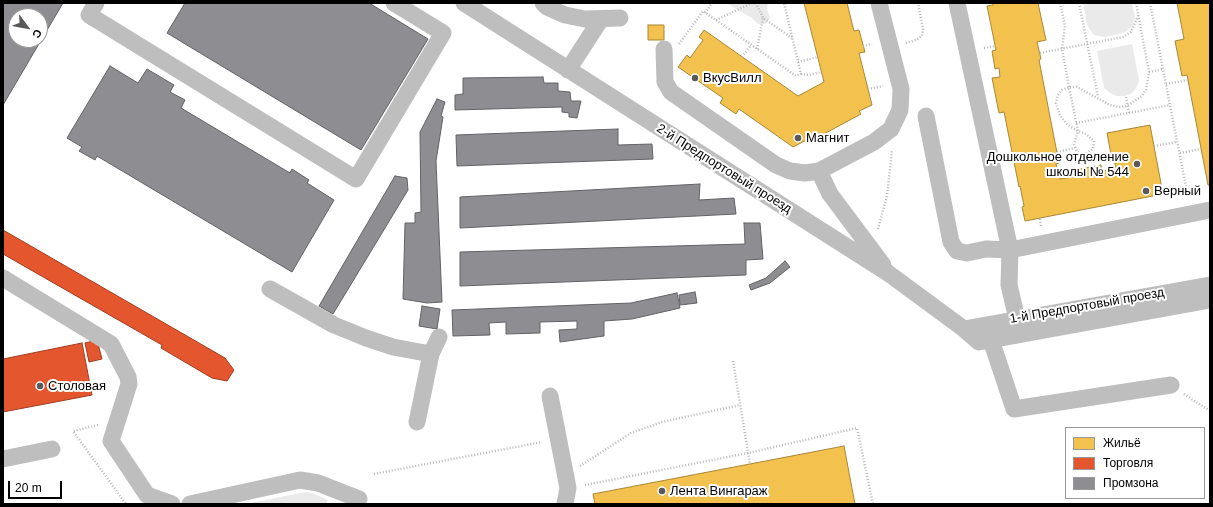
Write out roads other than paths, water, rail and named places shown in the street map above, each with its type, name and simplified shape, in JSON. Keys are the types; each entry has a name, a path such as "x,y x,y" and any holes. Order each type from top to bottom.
{"street":[{"path":"96,3 89,15 356,179 443,33 394,3"},
{"name":"2-й Предпортовый проезд","path":"464,3 888,273 964,328 985,341"},
{"path":"543,3 547,7 565,15 585,19 620,18"},
{"path":"671,50 665,82 671,92 776,166 790,171 805,173 820,171 874,142 891,129 900,110 901,89 883,45 879,3"},
{"path":"958,3 1010,250 1009,285 1017,319"},
{"path":"568,70 601,19"},
{"path":"926,116 951,242 957,251 967,253 986,249 1010,250 1210,210"},
{"path":"820,171 830,194 888,273"},
{"path":"3,278 111,344 128,377 129,384 111,441 147,496 172,504"},
{"name":"1-й Предпортовый проезд","path":"964,328 1210,284"},
{"path":"270,288 334,325 392,347 431,354"},
{"name":"1-й Предпортовый проезд","path":"985,341 1210,300"},
{"path":"417,422 431,354 439,337"},
{"path":"985,341 1014,409 1171,385"},
{"path":"550,396 559,438 566,489"},
{"path":"3,459 52,449"},
{"path":"190,504 300,480 318,483 359,499"}],"place":[{"name":"ВкусВилл","path":"695,78"},
{"name":"Магнит","path":"798,138"},
{"name":"Дошкольное отделение школы № 544","path":"1137,164"},
{"name":"Верный","path":"1146,191"},
{"name":"Столовая","path":"40,386"},
{"name":"Лента Вингараж","path":"662,491"}]}
